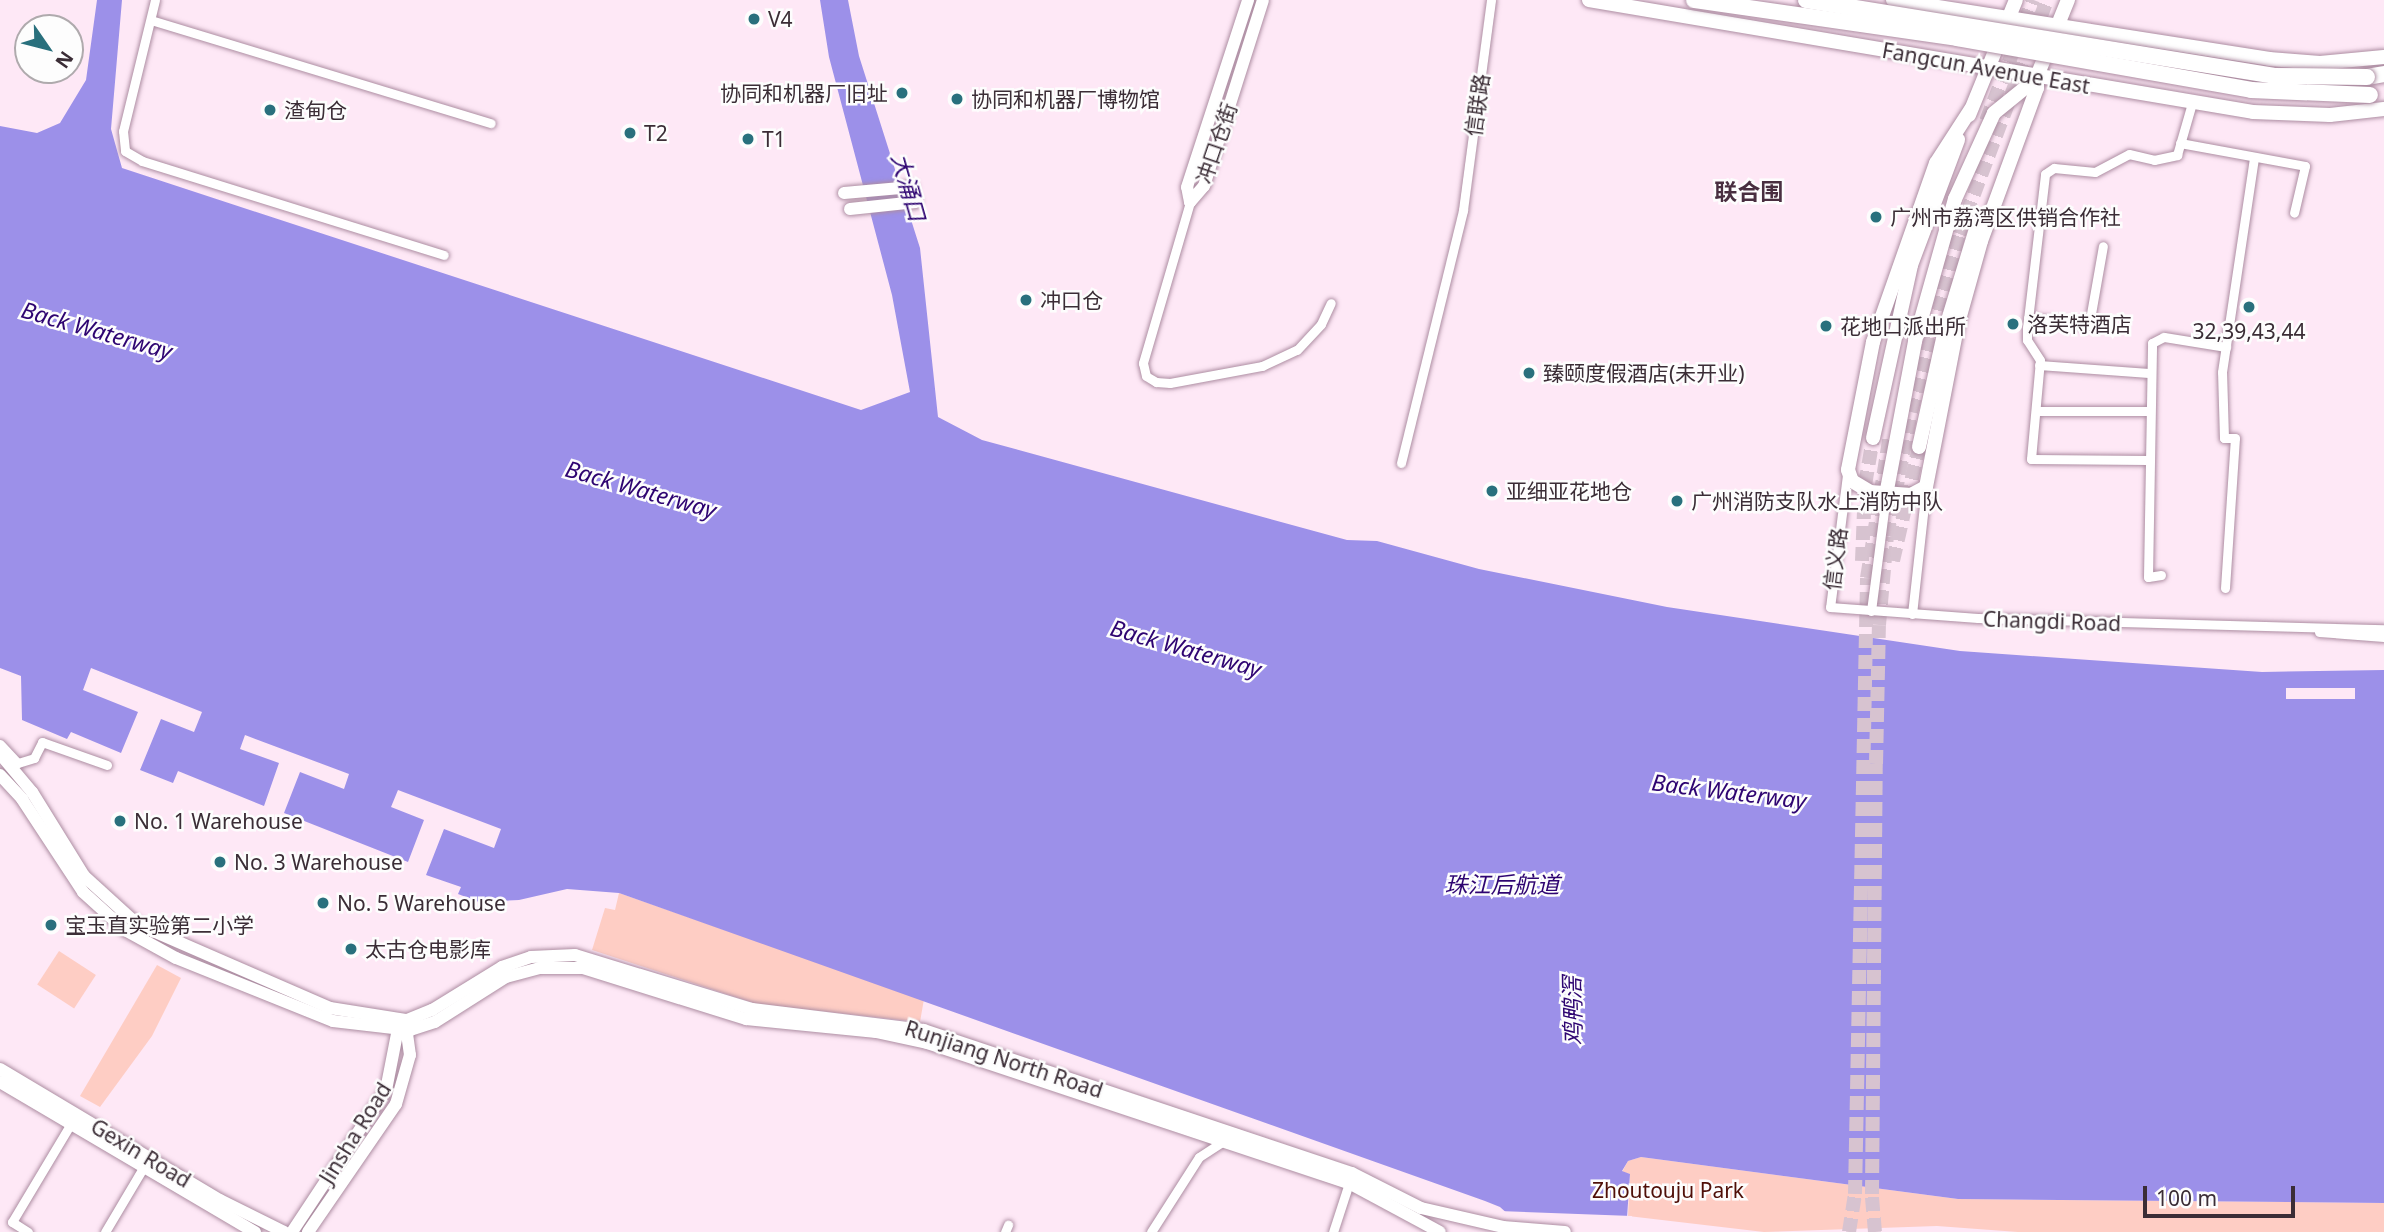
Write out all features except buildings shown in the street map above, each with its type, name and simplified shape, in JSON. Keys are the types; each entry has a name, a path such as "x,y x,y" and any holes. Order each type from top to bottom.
{"highway":[{"name":"Fangcun Avenue East","path":"1694,0 1957,38 2251,90 2377,93"},
{"name":"Fangcun Avenue East","path":"1806,0 2273,76 2367,77 2384,74"}],"main road":[{"name":"冲口仓街","path":"1190,202 1187,187 1248,0"},
{"name":"冲口仓街","path":"1190,202 1204,186 1263,0"},
{"name":"Fangcun Avenue East","path":"1589,0 2192,103 2305,116 2384,109"},
{"path":"1873,438 1912,265 1987,68 2016,0"},
{"path":"1919,447 1962,269 2068,0"},
{"path":"1895,51 1898,1 2059,24 2282,61 2384,57"},
{"path":"1971,109 1936,163 1896,270 1873,342 1848,470 1859,487 1886,495 1911,495 1926,487 1958,323 1986,229 2037,88 2036,78"},
{"path":"1886,495 1915,341 1958,190 1994,113 2036,78"},
{"path":"844,193 912,187"},
{"path":"849,209 916,202"},
{"path":"0,754 32,792 84,876 137,924 330,1008 402,1027"},
{"path":"0,775 22,799 83,892 132,934 176,958 324,1017 402,1027"},
{"name":"Runjiang North Road","path":"402,1027 502,967 545,955 575,955 752,1009 924,1030 1365,1185"},
{"name":"Runjiang North Road","path":"402,1027 435,1022 506,977 539,968 575,967 746,1019 876,1032 927,1043 1222,1142 1350,1178"},
{"name":"Jinsha Road","path":"292,1232 386,1090 402,1027"},
{"name":"Jinsha Road","path":"308,1232 396,1104 407,1074 402,1027"},
{"name":"Gexin Road","path":"0,1069 220,1200 284,1232"},
{"name":"Gexin Road","path":"0,1082 255,1232"},
{"path":"1365,1185 1440,1232"},
{"path":"1365,1185 1431,1211 1503,1227 1565,1232"}],"street":[{"path":"155,0 123,131 125,151 142,161 444,255"},
{"name":"信联路","path":"1401,463 1463,211 1492,0"},
{"path":"151,20 491,123"},
{"path":"2148,460 2031,459 2039,365 2027,340 2028,318 2045,174 2054,168 2095,172 2129,154 2169,158 2177,155 2192,103"},
{"path":"2180,143 2305,166 2294,213"},
{"path":"2225,589 2235,438 2224,438 2226,347 2254,158"},
{"path":"1190,202 1143,363 1146,376 1156,382 1170,383 1262,366 1297,350 1321,324 1331,303"},
{"path":"2028,318 2089,325 2102,246"},
{"path":"2161,575 2148,577 2148,411 2152,343 2157,338 2226,347"},
{"path":"2039,365 2149,373"},
{"path":"2035,411 2148,411"},
{"name":"信义路","path":"1830,607 1848,470"},
{"path":"1912,614 1926,487"},
{"path":"1871,611 1886,495"},
{"name":"Changdi Road","path":"1830,607 1912,614 2276,626"},
{"path":"2276,626 2384,628"},
{"path":"2276,626 2384,637"},
{"path":"0,744 18,763 34,758 41,741 107,765"},
{"path":"28,1232 12,1222 70,1125"},
{"path":"1151,1232 1199,1157 1222,1142"},
{"path":"105,1232 143,1168"},
{"path":"1333,1232 1350,1178"}],"green space":[{"path":"619,893 924,999 920,1022 757,1004 592,950 605,908 615,910"},
{"path":"59,951 96,975 74,1009 37,985"},
{"path":"157,965 181,978 152,1036 100,1107 80,1096"},
{"name":"Zhoutouju Park","path":"1641,1157 1958,1199 2384,1203 2384,1232 2018,1232 1937,1226 1764,1232 1628,1216 1630,1174 1622,1172 1628,1161"}],"water":[{"name":"珠江后航道","path":"97,0 122,0 111,129 122,168 861,410 910,392 892,295 829,57 820,0 848,0 859,56 920,248 938,417 982,440 1347,540 1377,541 1479,569 1667,607 1960,651 2262,672 2384,670 2384,1203 1958,1199 1641,1157 1628,1161 1622,1171 1630,1174 1626,1232 1528,1232 1500,1207 1485,1201 619,893 567,889 519,900 479,902 458,894 461,887 426,875 444,829 494,848 501,829 398,790 391,807 424,820 408,862 284,813 300,772 344,789 349,774 245,735 240,749 279,763 264,806 178,771 173,783 140,770 161,719 194,732 202,712 91,668 83,690 138,712 121,753 71,732 67,739 22,720 21,676 0,668 0,126 37,133 60,123 86,80"}],"pier":[{"path":"2286,688 2355,688 2355,699 2286,699"},
{"path":"1499,1211 1632,1216 1630,1232 1526,1232"}],"tunnel":[{"path":"1986,121 2033,0"},
{"path":"1875,1232 1872,1194 1876,764 1879,625 1887,536 1911,412 1959,234 2047,0"},
{"path":"1849,1232 1855,1194 1867,578 1890,434"},
{"path":"1862,561 1865,485 1873,438"},
{"path":"1893,561 1919,447"}],"place":[{"name":"V4","path":"754,19"},
{"name":"协同和机器厂旧址","path":"902,93"},
{"name":"协同和机器厂博物馆","path":"957,99"},
{"name":"渣甸仓","path":"270,110"},
{"name":"T2","path":"630,133"},
{"name":"T1","path":"748,139"},
{"name":"广州市荔湾区供销合作社","path":"1876,217"},
{"name":"冲口仓","path":"1026,300"},
{"name":"32,39,43,44","path":"2249,307"},
{"name":"洛芙特酒店","path":"2013,324"},
{"name":"花地口派出所","path":"1826,326"},
{"name":"臻颐度假酒店(未开业)","path":"1529,373"},
{"name":"亚细亚花地仓","path":"1492,491"},
{"name":"广州消防支队水上消防中队","path":"1677,501"},
{"name":"No. 1 Warehouse","path":"120,821"},
{"name":"No. 3 Warehouse","path":"220,862"},
{"name":"No. 5 Warehouse","path":"323,903"},
{"name":"宝玉直实验第二小学","path":"51,925"},
{"name":"太古仓电影库","path":"351,949"}],"district":[{"name":"联合围","path":"1749,191"}],"water label":[{"name":"大涌口","path":"909,187"},
{"name":"Back Waterway","path":"97,330"},
{"name":"Back Waterway","path":"641,489"},
{"name":"Back Waterway","path":"1186,648"},
{"name":"Back Waterway","path":"1729,791"},
{"name":"鸡鸭滘","path":"1572,1011"}]}
